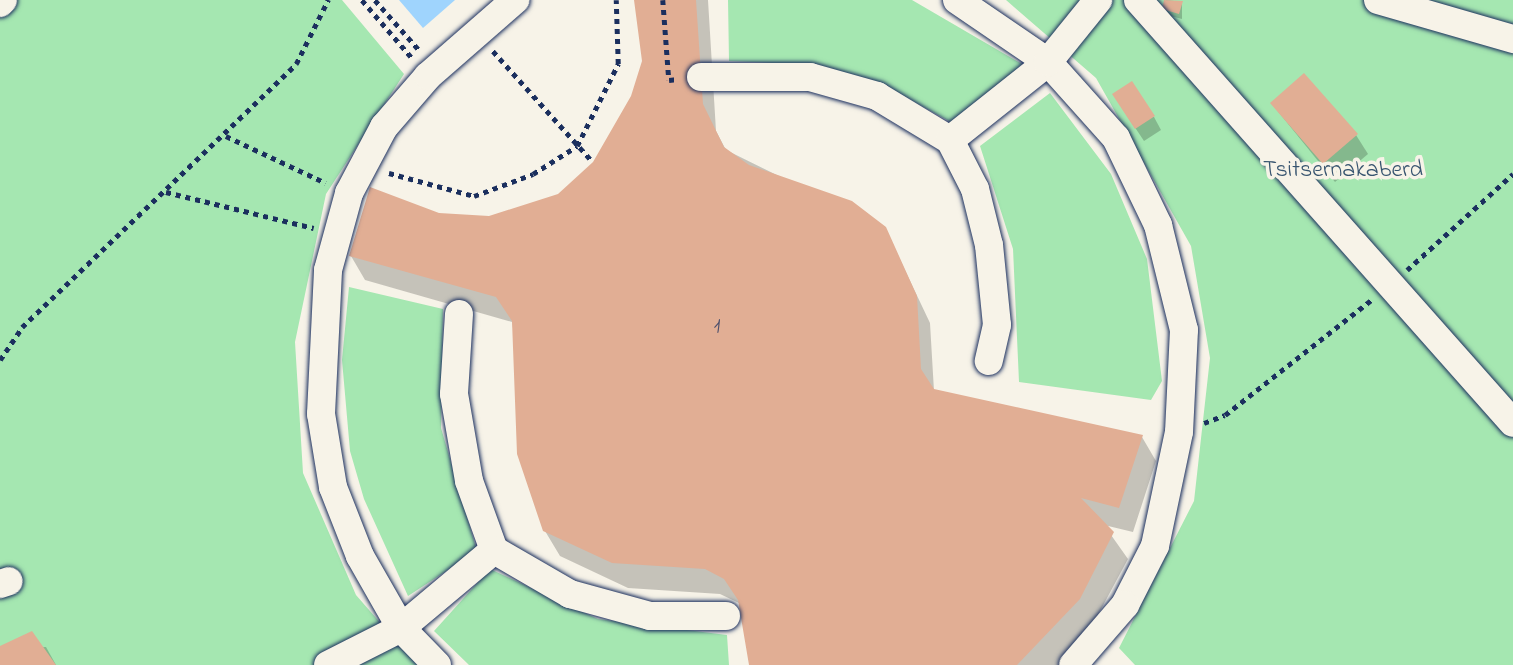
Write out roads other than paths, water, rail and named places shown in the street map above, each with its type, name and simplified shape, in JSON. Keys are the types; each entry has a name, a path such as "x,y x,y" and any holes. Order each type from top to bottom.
{"street":[{"path":"437,665 401,628 360,556 333,488 321,414 321,340 335,234 349,193 384,127 425,65 476,32 515,0"},
{"path":"957,0 1048,62 1116,138 1158,225 1184,330 1179,432 1155,546 1125,606 1073,665"},
{"path":"950,140 1048,62 1098,0"},
{"path":"1138,0 1513,423"},
{"path":"1378,0 1513,39"},
{"path":"701,77 810,77 877,96 950,140 975,189 989,245 997,326 989,361"},
{"path":"459,314 454,394 469,481 494,550 570,594 650,616 726,616"},
{"path":"328,665 401,628 494,550"}],"water":[{"path":"399,0 455,0 423,28"}],"park label":[{"name":"Tsitsernakaberd","path":"1343,171"}]}
